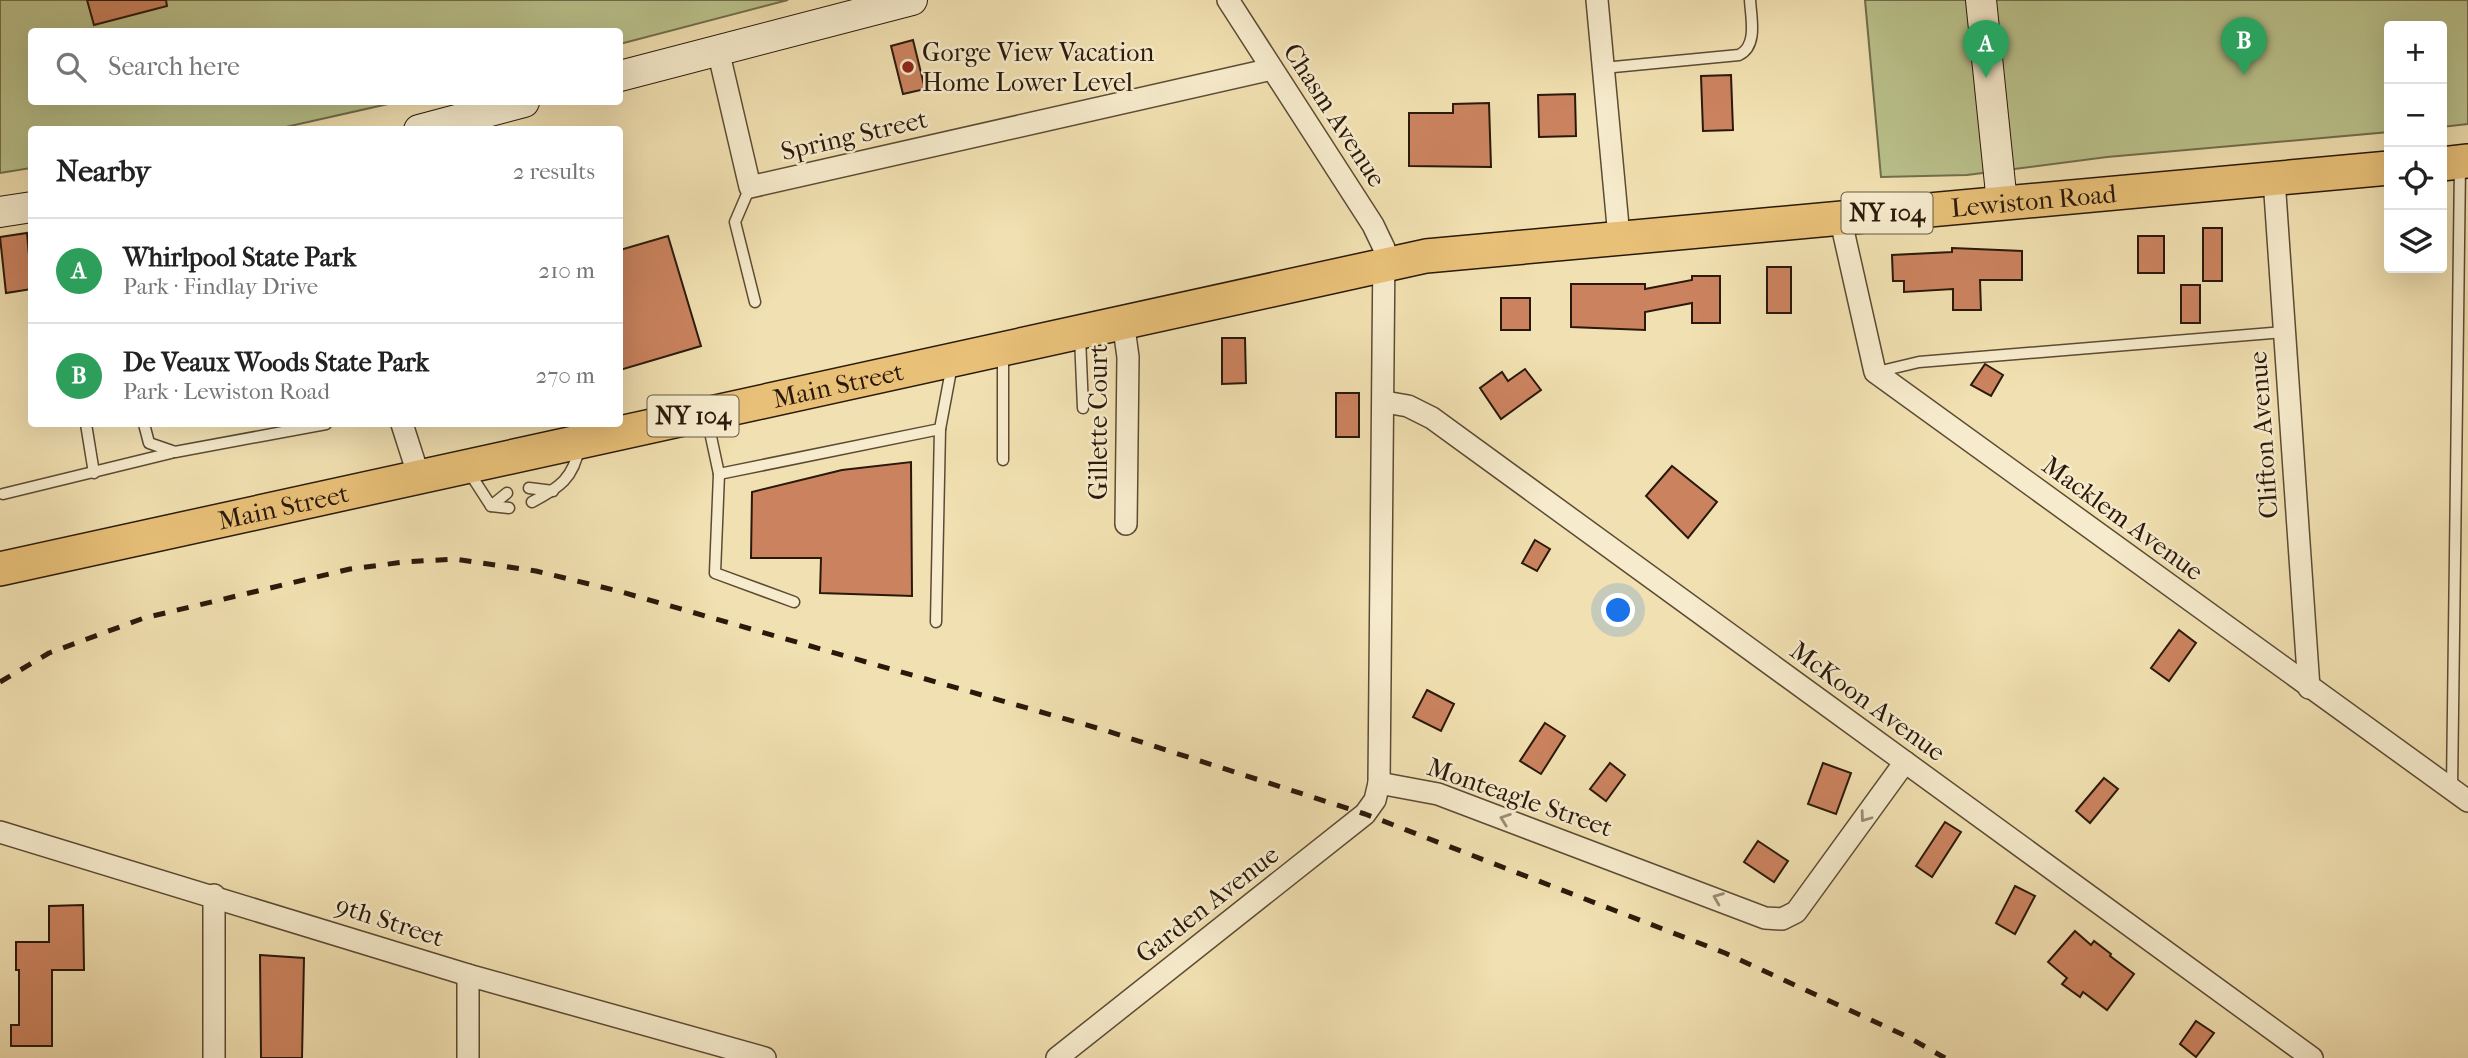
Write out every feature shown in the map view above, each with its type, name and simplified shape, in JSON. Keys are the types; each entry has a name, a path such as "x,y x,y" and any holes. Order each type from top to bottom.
{"main road":[{"name":"Lewiston Road","path":"1386,263 1462,251 2384,168"},
{"name":"Main Street","path":"0,569 1386,263"}],"street":[{"path":"623,75 912,0"},
{"name":"Chasm Avenue","path":"1228,0 1380,236 1386,263"},
{"path":"1597,0 1619,237"},
{"path":"1981,0 2002,203"},
{"name":"Spring Street","path":"718,50 750,187 1272,69"},
{"path":"434,126 513,105"},
{"name":"Clifton Avenue","path":"2274,179 2309,688"},
{"path":"0,212 28,208"},
{"path":"1840,217 1875,372"},
{"path":"1379,783 1386,263"},
{"name":"Gillette Court","path":"1123,321 1128,357 1126,524"},
{"name":"Macklem Avenue","path":"1875,372 2309,688 2463,796"},
{"name":"McKoon Avenue","path":"1385,402 1408,406 1432,418 2312,1058"},
{"path":"403,427 419,477"},
{"name":"Monteagle Street","path":"1379,783 1438,794 1765,918 1782,919 1796,912 1905,762"},
{"name":"Garden Avenue","path":"1057,1058 1365,814 1374,800 1379,783"},
{"name":"9th Street","path":"0,832 214,895 715,1051 765,1058"},
{"path":"214,895 214,1058"},
{"path":"468,975 468,1058"}],"lane":[{"path":"1604,68 1739,55 1746,52 1752,41 1750,0"},
{"path":"2457,162 2463,796"},
{"path":"750,187 736,222 755,302"},
{"path":"1080,330 1083,408"},
{"path":"1875,372 1919,362 2284,332"},
{"path":"1003,347 1003,460"},
{"path":"936,622 940,429 953,358"},
{"path":"706,413 719,474 715,572 794,603"},
{"path":"86,427 94,473"},
{"path":"145,427 149,443 175,452"},
{"path":"3,494 175,452 310,427"},
{"path":"719,474 940,429"},
{"path":"532,502 553,491 571,475 580,441"},
{"path":"466,467 491,506"},
{"path":"529,488 553,491"},
{"path":"491,506 507,493"},
{"path":"491,506 509,508"}],"green space":[{"path":"0,0 788,0 623,43 623,28 28,28 28,105 384,105 290,126 28,126 28,168 0,173"},
{"path":"1865,0 2468,0 2468,124 2447,126 2447,21 2384,21 2384,132 2107,157 1967,175 1881,177"}],"building":[{"path":"87,0 166,0 167,6 94,25"},
{"name":"Gorge View Vacation Home Lower Level","path":"913,40 925,89 903,94 891,46"},
{"path":"1731,75 1733,130 1703,131 1701,76"},
{"path":"1575,94 1576,136 1539,137 1538,95"},
{"path":"1489,103 1491,167 1409,166 1409,113 1453,113 1453,104"},
{"path":"2203,228 2222,228 2222,281 2203,281"},
{"path":"27,233 28,290 6,293 0,237"},
{"path":"668,236 701,346 623,369 623,249"},
{"path":"2138,236 2164,236 2164,273 2138,273"},
{"path":"1952,248 2022,251 2022,280 1980,280 1981,310 1953,310 1953,289 1904,292 1904,281 1893,281 1892,255 1952,252"},
{"path":"1767,267 1791,267 1791,313 1767,313"},
{"path":"1692,276 1720,276 1720,323 1692,323 1692,303 1645,312 1645,330 1571,327 1571,284 1645,284 1645,289 1692,280"},
{"path":"2181,285 2200,285 2200,323 2181,323"},
{"path":"1501,298 1530,298 1530,330 1501,330"},
{"path":"1222,338 1245,338 1246,383 1222,384"},
{"path":"1985,364 2003,375 1991,396 1971,385"},
{"path":"1525,369 1541,390 1501,419 1480,388 1502,372 1508,381"},
{"path":"1336,393 1359,393 1359,437 1336,437"},
{"path":"911,462 912,596 820,593 821,558 751,558 752,492 842,470"},
{"path":"1672,466 1717,502 1688,538 1646,496"},
{"path":"1535,540 1550,549 1537,571 1522,563"},
{"path":"2179,630 2196,643 2169,681 2151,668"},
{"path":"1427,690 1454,704 1441,731 1413,717"},
{"path":"1545,723 1565,736 1541,774 1520,761"},
{"path":"1610,763 1625,775 1606,801 1590,789"},
{"path":"1823,763 1851,773 1836,814 1808,804"},
{"path":"2104,778 2118,789 2090,823 2076,811"},
{"path":"1945,822 1961,832 1932,877 1916,866"},
{"path":"1758,841 1788,861 1774,882 1744,862"},
{"path":"2015,886 2035,896 2015,934 1996,923"},
{"path":"83,905 84,970 52,970 52,1046 11,1046 11,1025 19,1025 16,942 49,942 49,906"},
{"path":"2075,931 2091,945 2094,941 2134,974 2107,1010 2083,992 2080,997 2062,984 2067,978 2048,962"},
{"path":"260,955 304,958 302,1058 261,1058"},
{"path":"2196,1021 2214,1033 2196,1057 2180,1044"}],"railway":[{"path":"0,682 49,653 144,618 350,569 455,559 536,571 618,591 1104,730 1365,814 1725,953 1908,1037 1945,1058"}],"place":[{"name":"Gorge View Vacation Home Lower Level","path":"908,67"},
{"name":"De Veaux Woods State Park","path":"2244,75"},
{"name":"Whirlpool State Park","path":"1986,78"}]}
